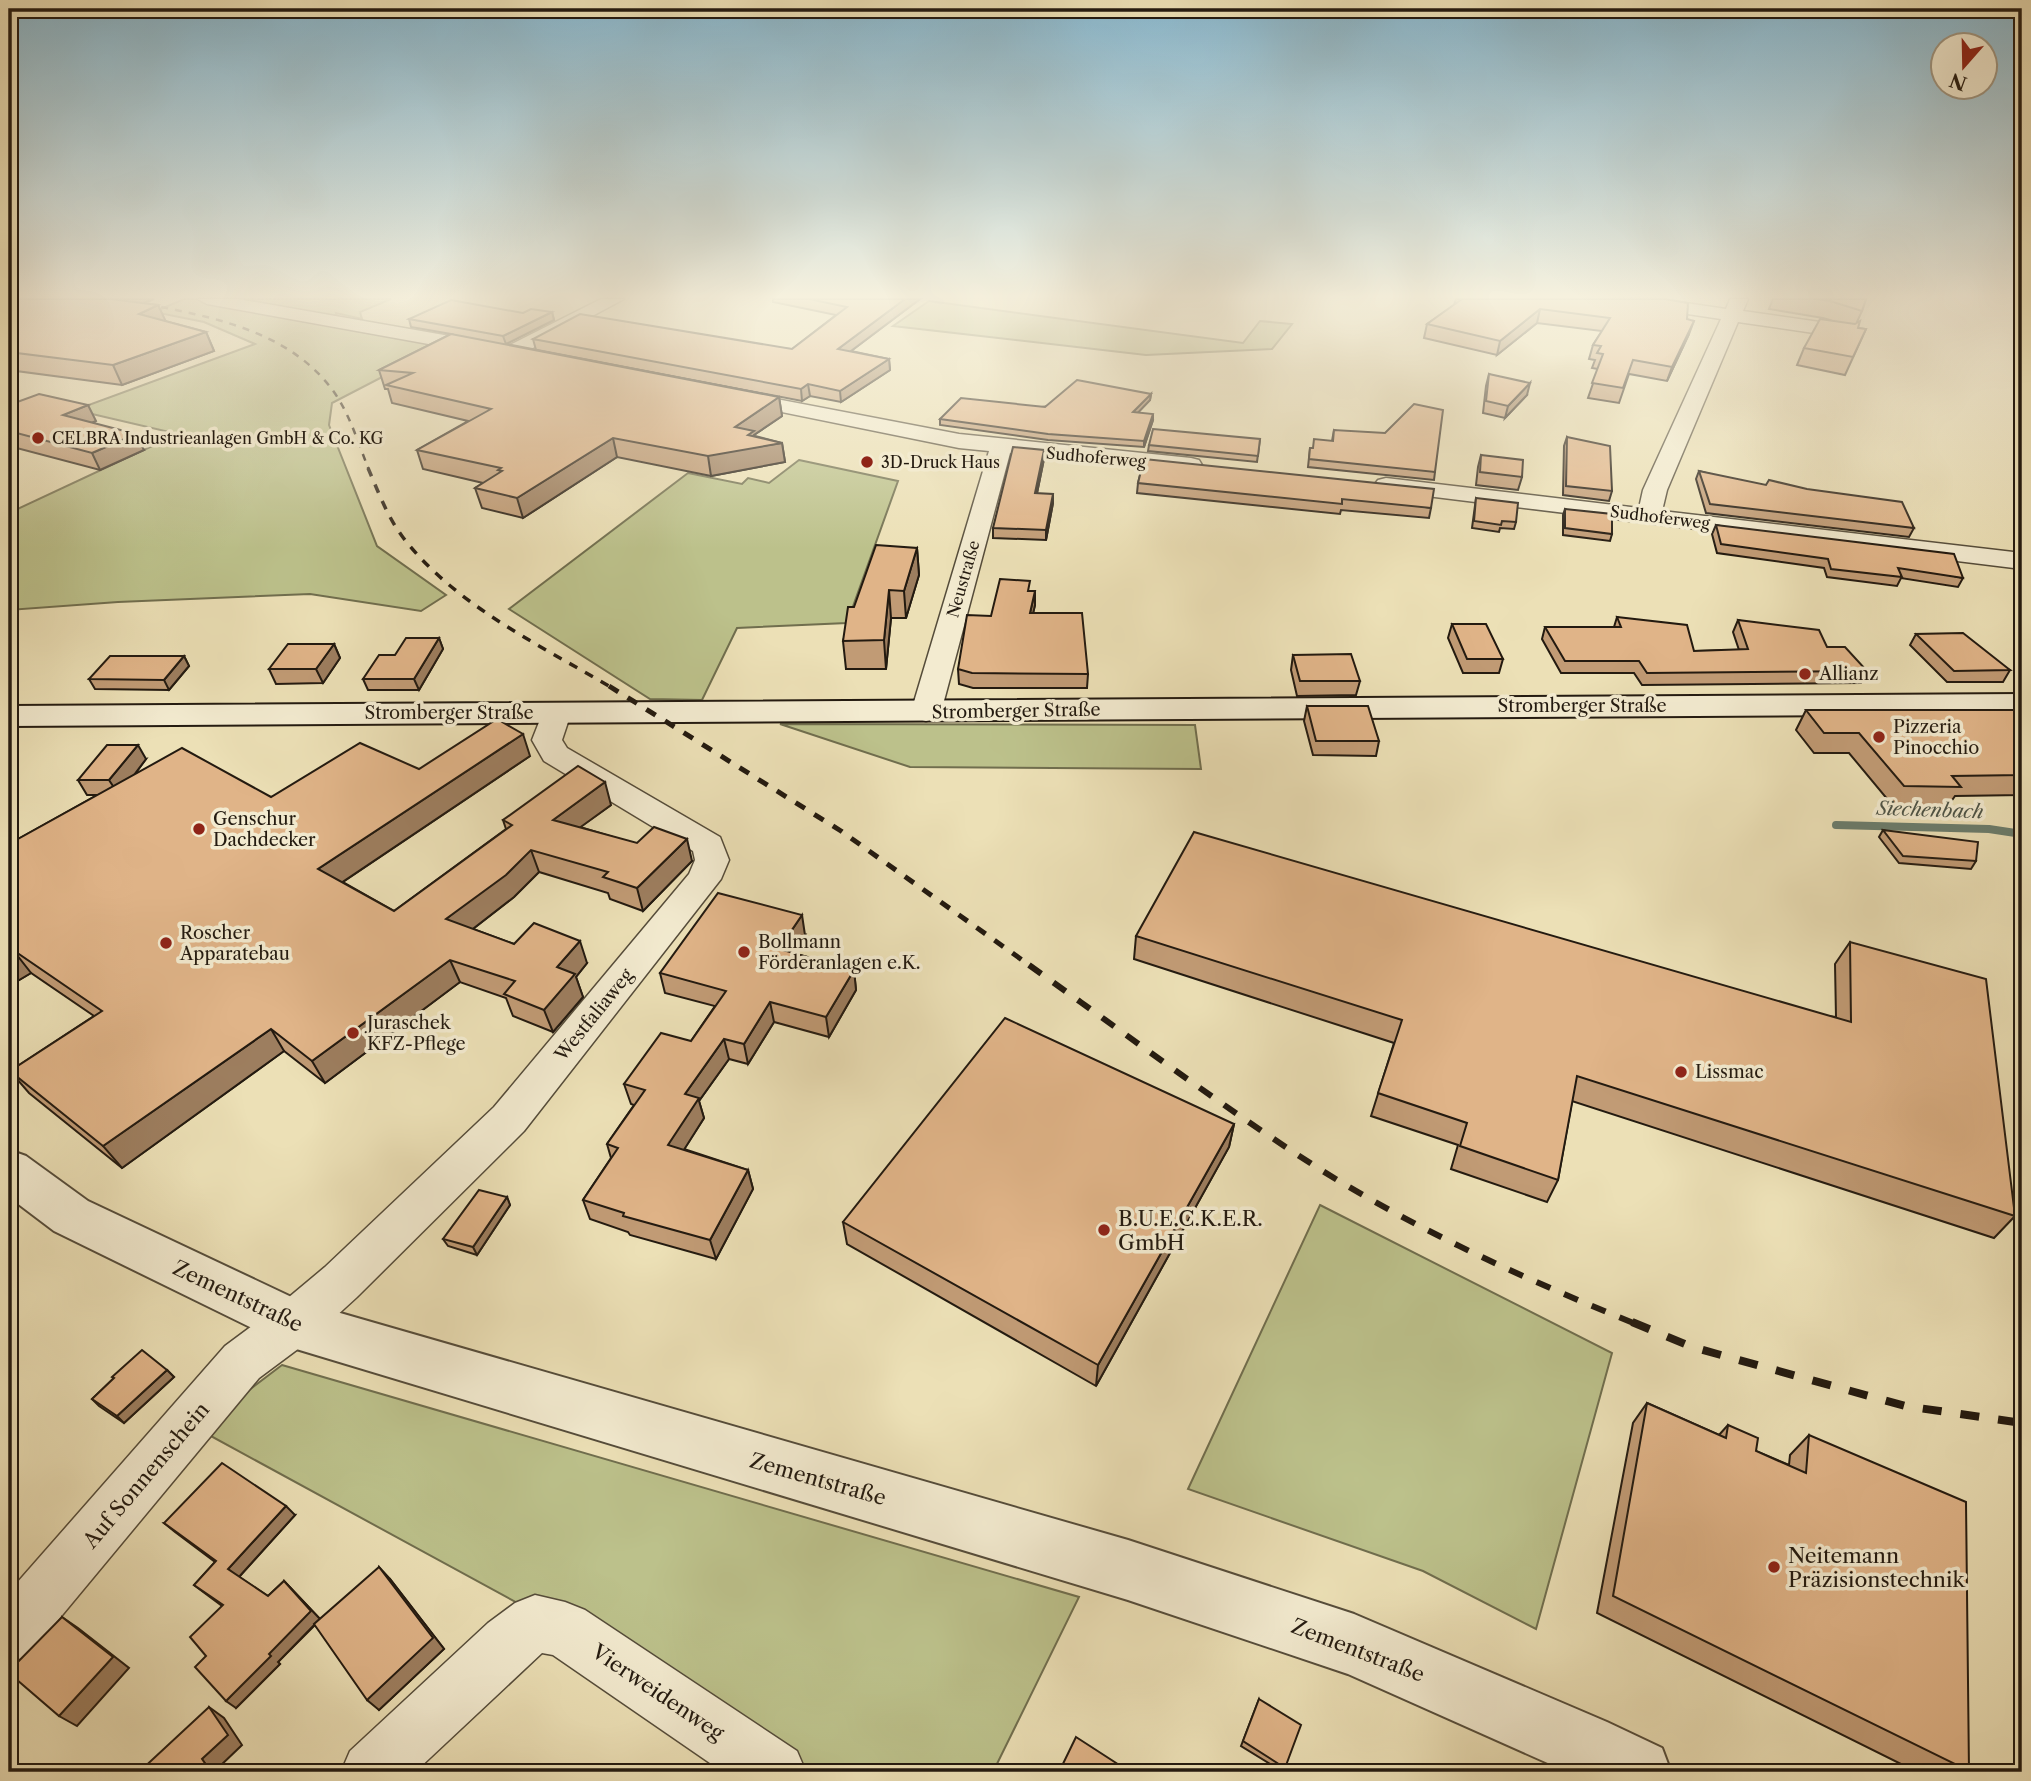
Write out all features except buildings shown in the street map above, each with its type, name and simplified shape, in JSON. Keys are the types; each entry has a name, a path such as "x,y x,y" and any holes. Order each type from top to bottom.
{"main road":[{"name":"Stromberger Straße","path":"9,716 2022,704"},
{"name":"Zementstraße","path":"9,1170 71,1216 293,1324 1128,1570 1316,1632 1354,1645 1495,1706 1638,1772"}],"street":[{"path":"1649,516 1655,490 1702,382"},
{"name":"Sudhoferweg","path":"719,394 912,434 1002,447 1219,468"},
{"name":"Neustraße","path":"926,712 1002,447"},
{"name":"Sudhoferweg","path":"1362,482 2022,561"},
{"name":"Westfaliaweg","path":"293,1324 341,1282 509,1119 704,879 712,860 708,845 555,754 547,740 556,713"},
{"name":"Auf Sonnenschein","path":"9,1635 242,1362 293,1324"},
{"name":"Vierweidenweg","path":"372,1772 508,1643 535,1623 565,1630 776,1772"}],"green space":[{"path":"151,382 372,382 332,403 329,425 377,546 446,595 421,611 310,594 118,602 9,610 9,513 178,434 75,410"},
{"path":"799,460 898,481 847,623 737,628 702,700 650,699 509,609 688,473 742,484 748,478 769,483"},
{"path":"780,724 1195,725 1201,769 910,767"},
{"path":"1320,1205 1612,1353 1536,1629 1423,1571 1188,1489"},
{"path":"282,1365 1079,1597 993,1772 813,1772 725,1716 198,1429"}],"waterway":[{"name":"Siechenbach","path":"1836,825 1989,829 2022,834"}],"railway":[{"path":"326,382 343,407 369,470"},
{"path":"368,468 383,503 402,536 423,561 447,583 500,622 612,688"},
{"path":"609,686 841,831 1032,967"},
{"path":"1029,965 1247,1121 1359,1193 1475,1254 1636,1324"},
{"path":"1632,1322 1692,1347 1905,1406 2022,1423"}],"place":[{"name":"CELBRA Industrieanlagen GmbH & Co. KG","path":"38,438"},
{"name":"3D-Druck Haus","path":"867,462"},
{"name":"Allianz","path":"1805,674"},
{"name":"Pizzeria Pinocchio","path":"1879,737"},
{"name":"Genschur Dachdecker","path":"199,829"},
{"name":"Roscher Apparatebau","path":"166,943"},
{"name":"Bollmann Förderanlagen e.K.","path":"744,952"},
{"name":"Juraschek KFZ-Pflege","path":"353,1033"},
{"name":"Lissmac","path":"1681,1072"},
{"name":"B.U.E.C.K.E.R. GmbH","path":"1104,1230"},
{"name":"Neitemann Präzisionstechnik","path":"1774,1567"}]}
